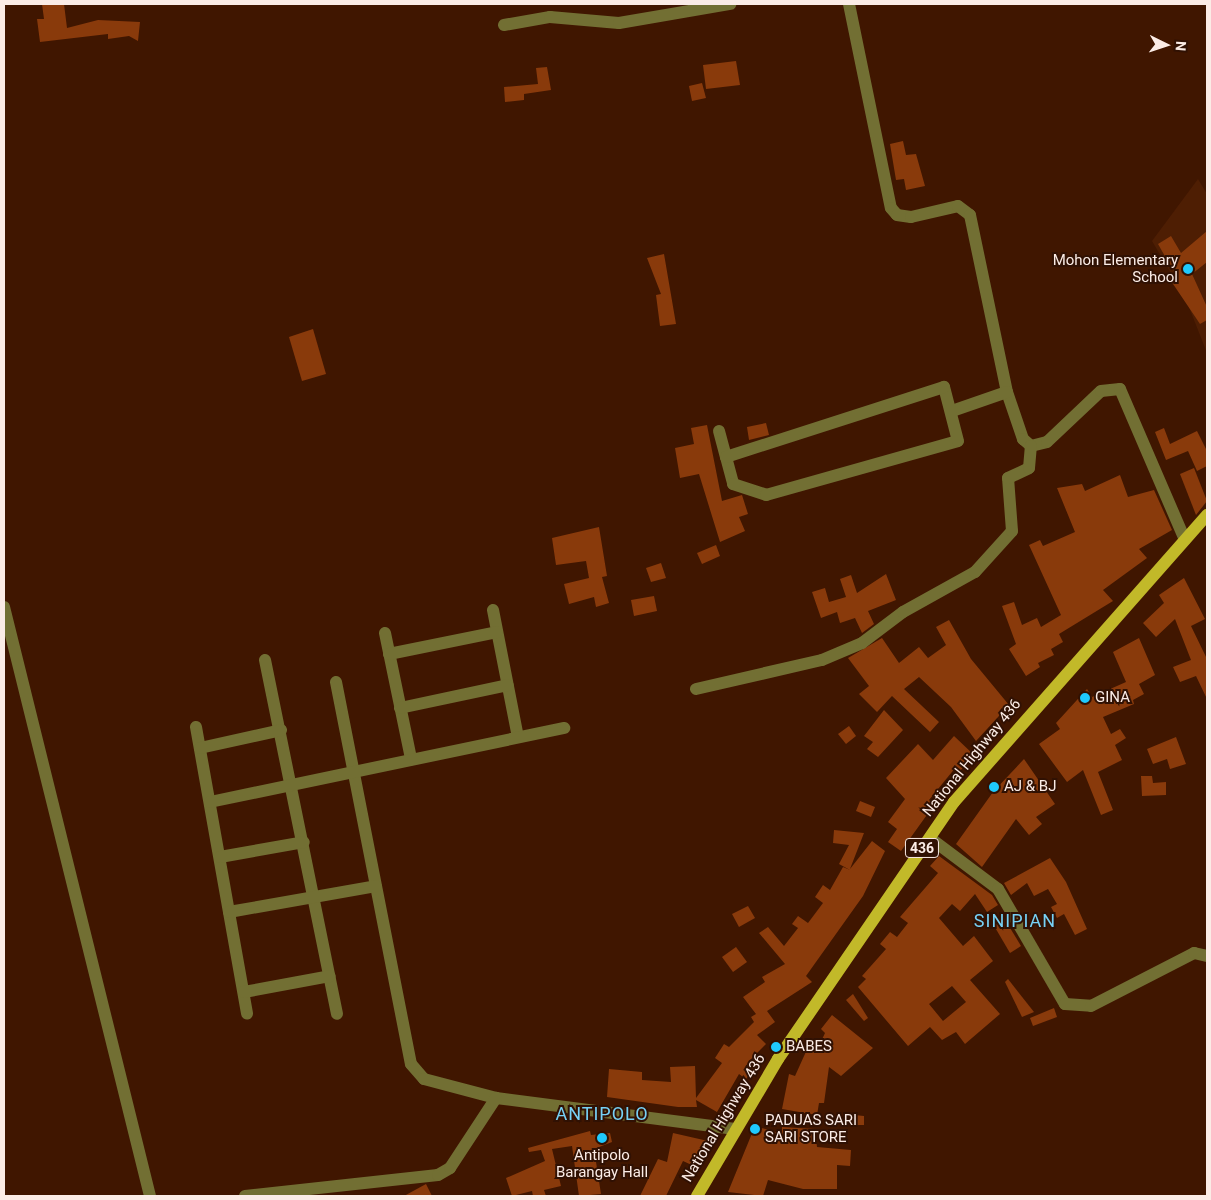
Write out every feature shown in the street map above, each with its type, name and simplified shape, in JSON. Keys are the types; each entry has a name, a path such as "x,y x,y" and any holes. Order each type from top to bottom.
{"main road":[{"name":"National Highway 436","path":"697,1196 735,1129 876,911 986,762 1207,516"}],"street":[{"path":"504,25 550,17 619,22 730,4"},
{"path":"849,4 891,208 897,215 910,217 958,206 970,215 1007,392 1023,439 1031,446"},
{"path":"719,431 733,484 766,495 958,441 944,387 726,457"},
{"path":"1031,446 1047,442 1101,391 1120,389 1185,540"},
{"path":"952,412 1007,392"},
{"path":"696,690 822,660 862,643 903,612 975,572 1012,531 1008,478 1029,468 1031,446"},
{"path":"4,607 150,1196"},
{"path":"493,610 518,737"},
{"path":"389,654 498,632"},
{"path":"385,633 411,759"},
{"path":"265,660 293,783 337,1014"},
{"path":"336,682 411,1064 424,1079 442,1087 496,1098 735,1129"},
{"path":"400,708 508,685"},
{"path":"196,727 247,1014"},
{"path":"210,802 354,770 564,728"},
{"path":"200,748 281,730"},
{"path":"930,838 998,889 1065,1004 1091,1006 1194,953 1207,956"},
{"path":"220,857 304,842"},
{"path":"229,912 376,886"},
{"path":"244,992 330,976"},
{"path":"245,1196 438,1175 450,1168 496,1098"}],"shaded area":[{"name":"Mohon Elementary School","path":"1198,179 1207,194 1207,353 1185,297 1152,241"}],"building":[{"path":"42,4 64,4 67,28 98,20 140,22 138,41 129,36 108,39 108,34 40,42 37,19 44,19"},
{"path":"736,61 740,85 706,89 703,65"},
{"path":"547,67 551,90 524,94 524,100 505,102 504,87 538,84 536,68"},
{"path":"702,83 706,98 692,101 689,86"},
{"path":"903,141 906,155 916,154 925,186 906,190 904,179 896,180 890,144"},
{"path":"1207,231 1207,262 1192,274 1207,307 1207,320 1200,324 1169,278 1175,274 1158,244 1171,236 1181,253"},
{"path":"664,254 676,324 660,326 656,295 661,294 647,258"},
{"path":"313,329 326,374 302,381 289,337"},
{"path":"766,423 769,435 749,440 747,427"},
{"path":"707,425 722,501 742,495 748,514 739,517 745,531 720,542 699,474 680,478 675,448 694,444 691,428"},
{"path":"1164,428 1170,444 1197,431 1207,451 1207,466 1197,471 1188,451 1166,460 1155,432"},
{"path":"1194,468 1207,501 1196,515 1180,474"},
{"path":"1120,475 1128,497 1154,490 1172,530 1139,549 1147,558 1103,590 1113,601 1059,634 1063,642 1051,649 1054,655 1038,663 1040,667 1026,676 1009,649 1016,644 1002,606 1014,602 1022,625 1037,618 1041,627 1061,615 1029,545 1040,540 1043,546 1075,532 1057,488 1082,484 1085,491"},
{"path":"599,527 607,576 602,577 609,603 596,607 594,597 569,604 564,584 589,578 586,561 556,565 552,538"},
{"path":"716,545 720,556 702,564 697,553"},
{"path":"661,563 666,578 651,582 646,568"},
{"path":"886,574 896,600 868,611 874,624 862,633 855,618 840,623 837,612 821,618 812,592 825,588 829,602 846,597 840,579 851,575 857,593"},
{"path":"1184,578 1205,619 1191,626 1207,659 1207,699 1196,676 1180,682 1173,667 1191,660 1175,619 1156,637 1143,623 1164,603 1159,595"},
{"path":"654,596 657,611 634,616 631,600"},
{"path":"949,620 971,659 1009,705 976,741 951,707 919,677 904,689 939,722 930,732 892,696 877,712 859,694 869,686 848,658 882,638 899,663 919,647 928,658 946,645 936,627"},
{"path":"1139,638 1155,675 1139,684 1144,694 1133,700 1134,704 1103,717 1111,734 1120,729 1126,738 1115,745 1122,760 1098,772 1113,810 1101,815 1083,770 1067,782 1039,744 1060,729 1056,723 1087,689 1092,697 1126,682 1113,652"},
{"path":"884,710 903,730 878,757 867,749 873,742 864,736"},
{"path":"849,726 856,736 846,744 838,734"},
{"path":"954,736 974,755 960,771 956,767 929,800 934,805 901,851 888,842 897,829 888,822 905,799 886,778 918,744 933,760"},
{"path":"1176,737 1186,764 1170,769 1167,759 1153,764 1147,749"},
{"path":"1024,759 1055,804 1036,817 1042,824 1029,835 1016,819 982,867 956,844 993,792"},
{"path":"1141,776 1152,776 1153,783 1166,782 1166,795 1142,796"},
{"path":"860,801 875,807 871,817 856,811"},
{"path":"834,830 864,833 850,869 872,841 885,851 863,896 806,976 812,982 767,1011 775,1022 757,1035 766,1044 749,1061 756,1066 746,1079 739,1074 717,1112 696,1100 697,1107 678,1107 607,1097 609,1069 642,1072 642,1080 671,1082 670,1067 695,1066 696,1098 722,1063 715,1058 724,1044 729,1047 754,1022 751,1017 756,1014 743,997 765,982 762,977 785,964 759,933 768,927 784,946 798,928 792,924 798,916 808,923 823,903 815,897 823,885 830,890 843,867 850,870 839,864 849,845 833,843"},
{"path":"939,856 992,895 998,905 987,912 975,894 960,911 952,904 939,918 963,946 974,936 993,961 970,980 1000,1014 965,1044 956,1032 942,1040 930,1027 908,1046 858,987 866,979 862,976 886,949 880,944 890,932 897,937 908,923 900,917 938,873 930,866","holes":["952,986 966,1002 943,1021 929,1004"]},
{"path":"1050,858 1066,882 1087,929 1075,935 1064,914 1057,918 1051,907 1057,904 1048,889 1034,896 1027,883 1011,895 1004,883"},
{"path":"748,906 755,918 739,927 732,914"},
{"path":"1004,918 1021,946 1010,953 993,924"},
{"path":"736,947 747,962 733,972 722,957"},
{"path":"1008,979 1034,1012 1022,1017 1005,982"},
{"path":"853,994 868,1018 864,1021 846,1000"},
{"path":"1054,1008 1057,1017 1033,1026 1030,1018"},
{"path":"832,1015 873,1048 841,1076 829,1067 824,1103 819,1103 817,1115 782,1109 789,1074 795,1076 809,1045 818,1048 825,1033 821,1029"},
{"path":"854,1115 864,1116 864,1125 854,1125"},
{"path":"755,1126 782,1134 782,1127 815,1129 817,1147 851,1150 850,1166 837,1165 837,1189 803,1189 768,1180 763,1196 728,1192"},
{"path":"590,1131 591,1135 610,1133 612,1142 594,1149 601,1194 579,1196 572,1146 552,1149 561,1186 544,1190 546,1196 533,1196 532,1191 512,1196 506,1178 545,1161 541,1150 529,1152 528,1148"},
{"path":"673,1133 708,1141 696,1167 683,1161 666,1196 640,1196 658,1159 667,1162"},
{"path":"426,1184 432,1196 404,1196"}],"place":[{"name":"Mohon Elementary School","path":"1188,269"},
{"name":"GINA","path":"1085,698"},
{"name":"AJ & BJ","path":"994,787"},
{"name":"BABES","path":"776,1047"},
{"name":"PADUAS SARI SARI STORE","path":"755,1129"},
{"name":"Antipolo Barangay Hall","path":"602,1138"}],"district":[{"name":"SINIPIAN","path":"1015,921"},
{"name":"ANTIPOLO","path":"602,1114"}]}
